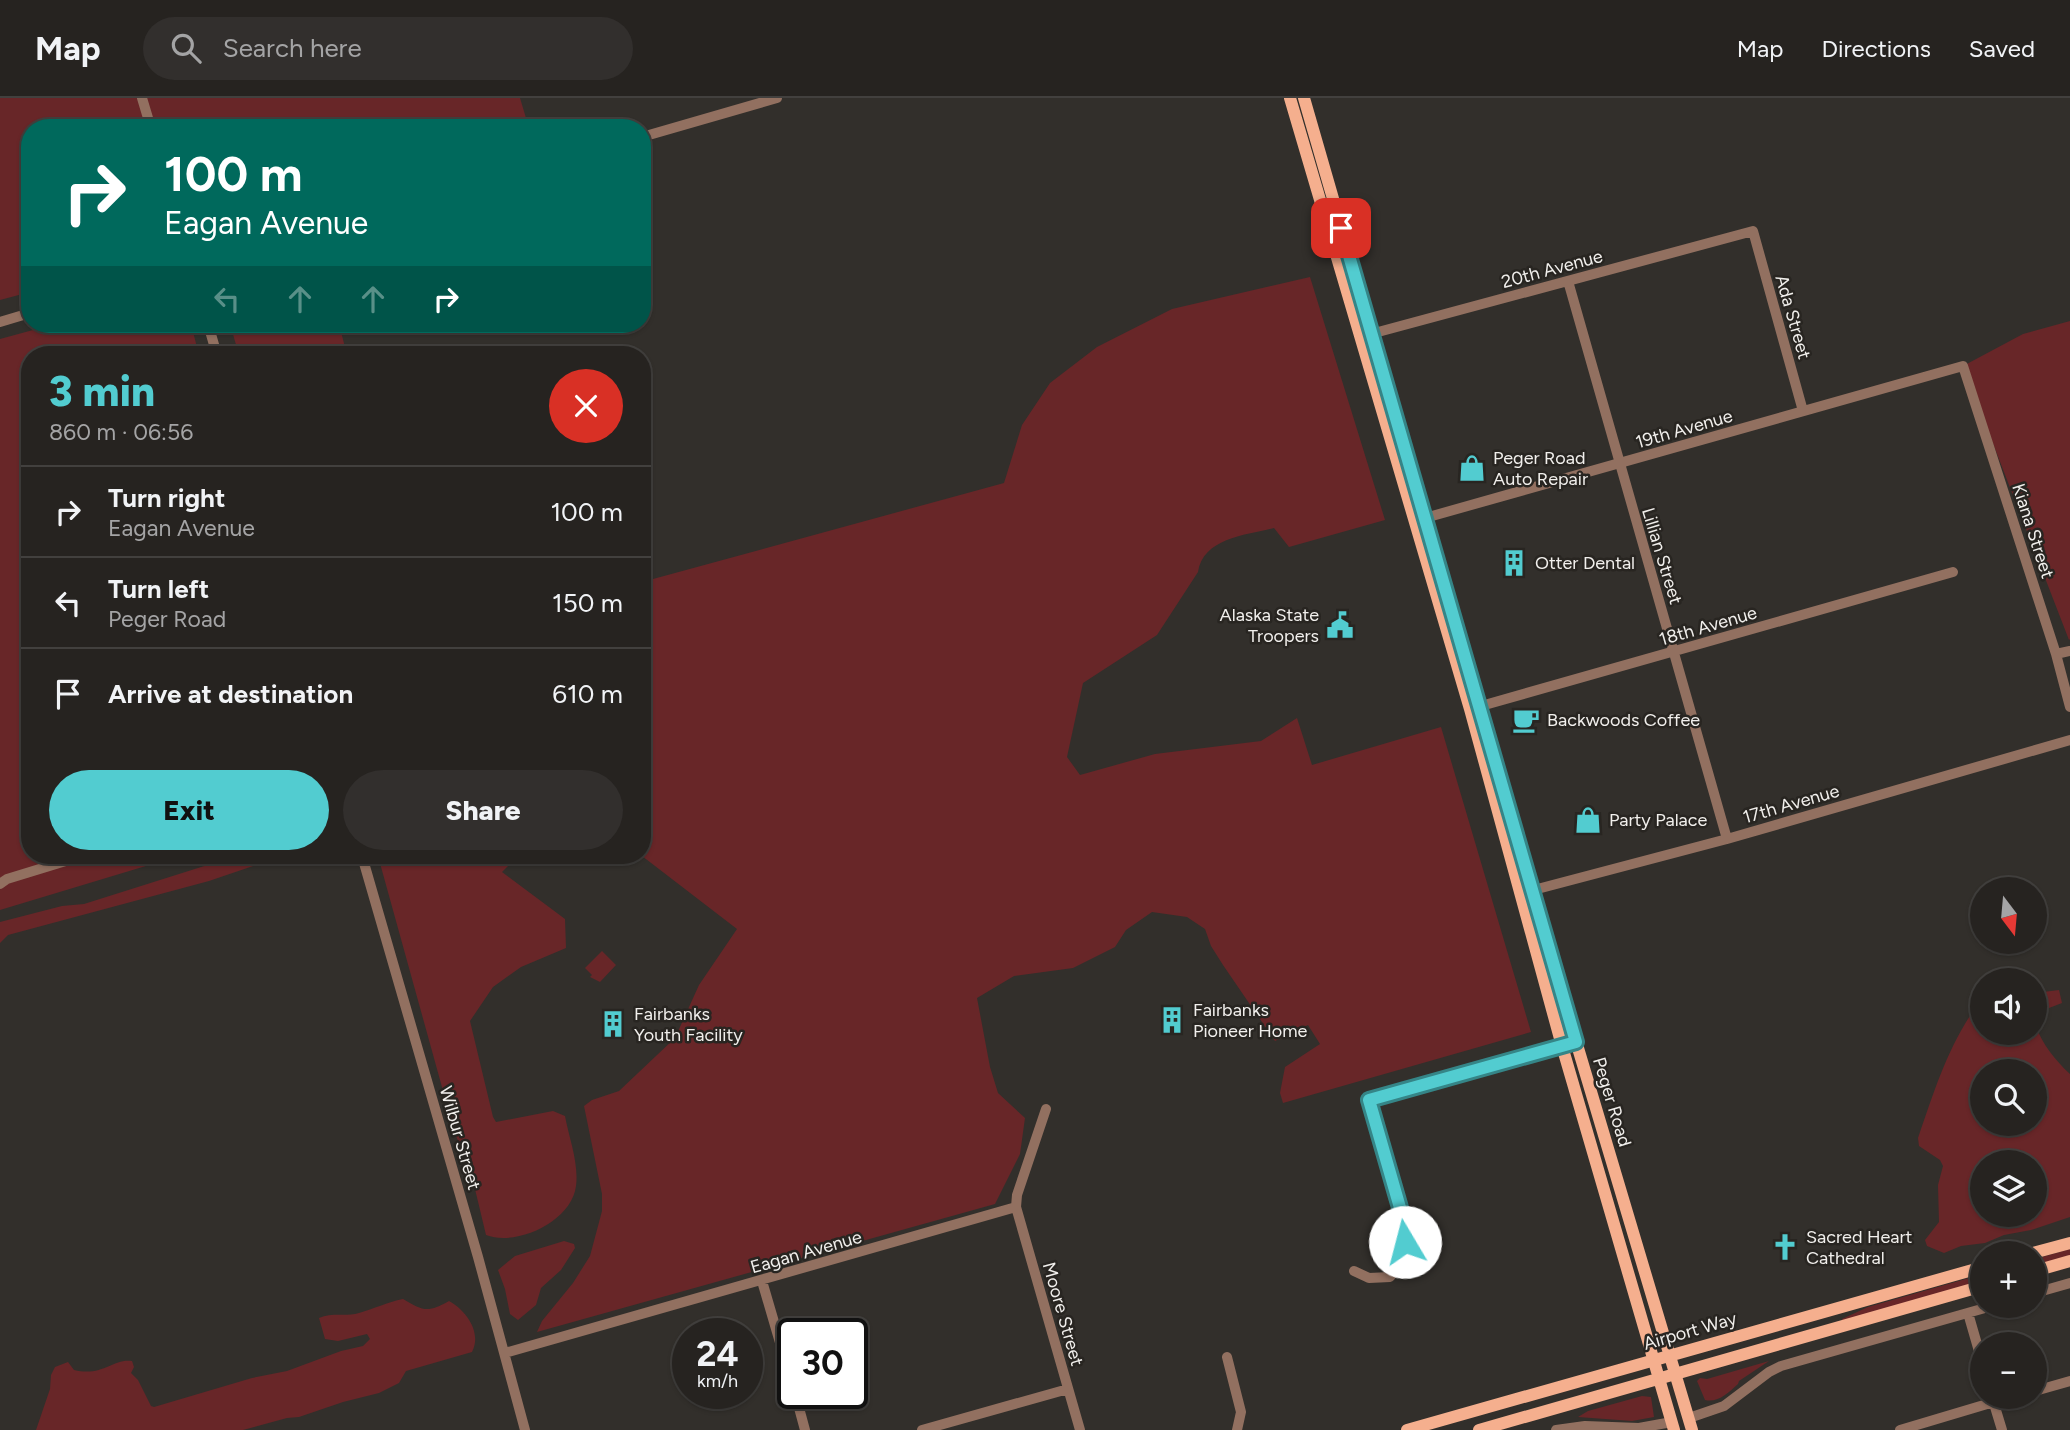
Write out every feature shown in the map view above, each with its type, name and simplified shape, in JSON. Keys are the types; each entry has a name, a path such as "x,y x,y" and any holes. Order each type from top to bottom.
{"main road":[{"name":"Peger Road","path":"1290,98 1366,335 1475,708 1533,890 1691,1424"},
{"name":"Peger Road","path":"1304,98 1366,335"},
{"name":"Peger Road","path":"1475,708 1519,894 1673,1426"},
{"path":"2047,1249 2070,1243"},
{"path":"2047,1268 2070,1261"},
{"name":"Airport Way","path":"1406,1430 1970,1271"},
{"name":"Airport Way","path":"1479,1430 1970,1290"}],"street":[{"path":"142,98 148,119"},
{"path":"651,133 777,98"},
{"name":"20th Avenue","path":"1366,335 1753,231"},
{"name":"Ada Street","path":"1753,231 1803,411"},
{"name":"Lillian Street","path":"1568,281 1727,839"},
{"path":"0,322 21,316"},
{"name":"19th Avenue","path":"1420,520 1962,366"},
{"name":"Kiana Street","path":"1962,366 2056,654 2070,707"},
{"name":"18th Avenue","path":"1475,708 1953,572"},
{"path":"2056,654 2070,651"},
{"name":"17th Avenue","path":"1519,894 1727,839 2070,740"},
{"path":"0,884 7,879 56,864"},
{"name":"Wilbur Street","path":"364,864 525,1430"},
{"path":"1354,1271 1369,1278 1390,1277 1405,1258 1405,1225 1369,1100 1576,1042"},
{"path":"1016,1207 1017,1195 1046,1109"},
{"name":"Eagan Avenue","path":"505,1353 1016,1207"},
{"name":"Moore Street","path":"1016,1207 1080,1430"},
{"path":"762,1281 777,1332"},
{"path":"2047,1290 2070,1283"},
{"path":"1691,1424 1724,1406 1781,1366 1968,1313 1973,1332"},
{"path":"1227,1357 1241,1412 1237,1430"},
{"path":"2047,1388 2070,1381"},
{"path":"922,1430 1068,1389"},
{"path":"1900,1430 1970,1407"},
{"path":"799,1409 805,1430"},
{"path":"1996,1409 2002,1430"},
{"path":"1556,1430 1598,1426 1673,1426"}],"shaded area":[{"path":"0,98 520,98 526,119 21,119 21,294 0,300"},
{"path":"1310,277 1385,520 1289,547 1274,528 1239,536 1217,545 1202,561 1198,572 1157,635 1083,683 1067,757 1080,775 1155,754 1261,741 1297,718 1312,765 1441,727 1531,1032 1283,1103 1280,1093 1285,1067 1320,1044 1308,1025 1275,1041 1211,946 1205,929 1187,917 1152,912 1126,930 1115,947 1073,968 1014,976 977,998 990,1067 998,1093 1025,1118 1020,1154 995,1204 537,1332 542,1321 573,1283 590,1256 602,1211 602,1194 584,1106 592,1100 619,1091 675,1038 699,985 737,929 651,863 651,580 1004,483 1022,425 1050,383 1097,347 1172,309"},
{"path":"2070,321 2069,640 1963,366 2023,334"},
{"path":"22,333 193,333 197,346 21,346 21,864 152,864 0,910 0,339"},
{"path":"233,333 341,333 345,346 236,346"},
{"path":"211,864 259,864 209,881 8,935 0,943 0,922 62,906 84,904"},
{"path":"380,864 510,864 502,872 565,919 566,948 521,967 493,987 470,1021 496,1122 553,1111 565,1116 576,1168 576,1186 572,1199 554,1220 527,1234 499,1238 486,1235 469,1164 455,1134"},
{"path":"602,951 616,965 600,982 590,977 592,975 585,968"},
{"path":"2059,990 2062,1003 2047,1009 2047,992"},
{"path":"1970,1016 1970,1045 2046,1045 2070,1074 2070,1217 2047,1225 2047,1150 1970,1150 1970,1227 2040,1227 1990,1241 1970,1241 1970,1245 1944,1253 1927,1246 1925,1240 1939,1222 1938,1185 1943,1166 1940,1160 1919,1146 1918,1138 1944,1065"},
{"path":"564,1241 574,1244 575,1248 561,1270 541,1288 536,1305 518,1320 510,1314 498,1270 515,1256"},
{"path":"2070,1249 2070,1256 2047,1263 2047,1256"},
{"path":"1970,1278 1970,1285 1843,1321 1842,1319 1868,1307"},
{"path":"403,1299 426,1309 449,1301 456,1305 474,1330 475,1345 472,1352 406,1371 399,1383 379,1393 299,1417 243,1430 36,1430 50,1389 51,1375 55,1367 68,1362 74,1370 84,1372 132,1361 134,1367 131,1373 154,1407 252,1378 287,1371 341,1351 363,1346 370,1339 367,1334 338,1341 325,1339 319,1318 354,1314"},
{"path":"1769,1361 1739,1381 1723,1396 1705,1400 1697,1381 1700,1378 1707,1379"},
{"path":"1642,1396 1651,1397 1654,1417 1632,1421 1578,1417 1588,1411"}],"place":[{"name":"Peger Road Auto Repair","path":"1472,468"},
{"name":"Otter Dental","path":"1514,563"},
{"name":"Alaska State Troopers","path":"1340,625"},
{"name":"Backwoods Coffee","path":"1526,720"},
{"name":"Party Palace","path":"1588,820"},
{"name":"Fairbanks Pioneer Home","path":"1172,1020"},
{"name":"Fairbanks Youth Facility","path":"613,1024"},
{"name":"Sacred Heart Cathedral","path":"1785,1247"}],"route":[{"path":"1341,228 1576,1042 1369,1100 1405,1225 1405,1242"}]}
